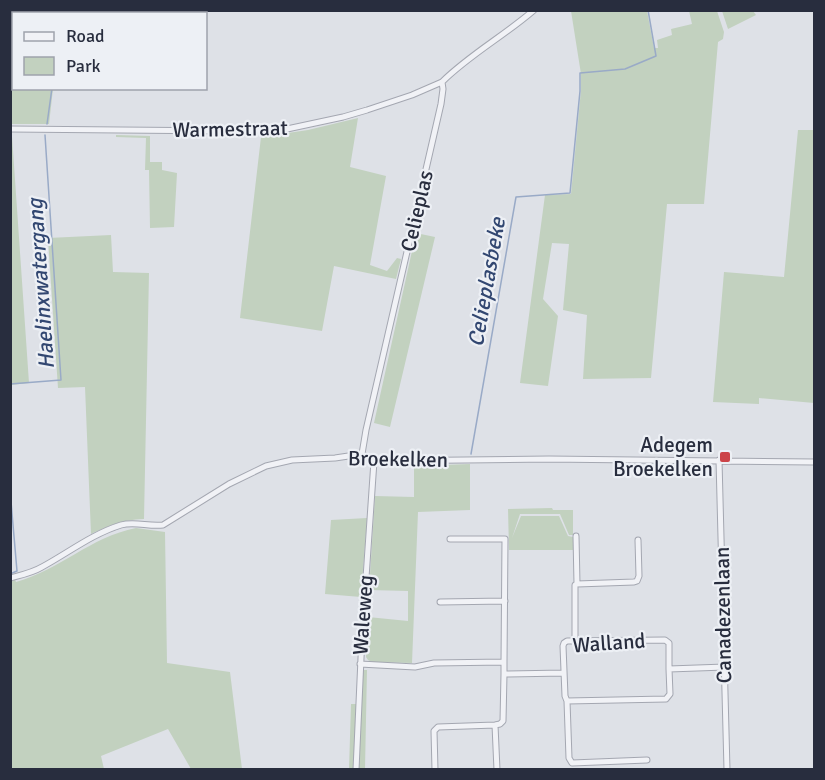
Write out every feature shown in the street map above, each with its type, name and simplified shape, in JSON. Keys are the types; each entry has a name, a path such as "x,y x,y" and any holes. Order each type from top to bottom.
{"street":[{"path":"442,82 534,10"},
{"name":"Warmestraat","path":"10,129 231,131 287,129 367,110 442,82"},
{"name":"Celieplas","path":"362,454 441,104 442,82"},
{"name":"Broekelken","path":"10,578 42,568 73,548 121,525 135,523 164,525 229,484 266,466 292,460 362,454 374,461 549,459 814,462"},
{"name":"Canadezenlaan","path":"719,460 727,770"},
{"name":"Waleweg","path":"356,770 360,664 374,461"},
{"path":"575,641 576,536"},
{"path":"435,770 434,731 438,727 495,725 503,721 505,539 450,539"},
{"path":"577,584 637,580 639,576 638,540"},
{"path":"440,602 505,601"},
{"name":"Walland","path":"665,640 669,643 669,669 670,694 666,699 567,701 563,646 567,641 665,640"},
{"path":"360,664 415,667 434,663 504,662"},
{"name":"Walland","path":"669,669 725,668"},
{"path":"504,674 564,673"},
{"path":"567,701 568,758 572,763 647,760"},
{"path":"495,725 497,770"}],"green space":[{"path":"10,11 62,11 12,12 12,90 53,90 49,124 11,124"},
{"path":"571,11 647,11 654,48 658,48 657,40 672,35 671,29 692,24 689,11 717,11 724,32 723,39 718,42 704,204 667,204 651,378 583,379 587,315 563,310 569,244 552,243 543,299 558,316 548,386 520,383 545,195 571,194 581,74"},
{"path":"722,11 753,11 756,15 728,29"},
{"path":"358,118 350,167 386,176 370,265 387,271 397,258 401,259 396,279 334,266 322,331 240,318 261,137 308,130"},
{"path":"798,130 814,130 814,403 759,398 759,404 713,402 724,272 784,277"},
{"path":"116,135 150,136 150,162 162,162 162,170 177,173 174,227 150,228 149,170 145,170 146,138 116,137"},
{"path":"10,136 12,136 29,383 11,385"},
{"path":"416,233 435,237 390,427 374,423"},
{"path":"111,235 113,272 149,273 144,519 129,520 91,534 85,387 58,388 48,238"},
{"path":"470,464 470,510 418,512 412,663 368,660 366,657 368,617 408,621 408,591 369,590 375,496 414,497 414,466"},
{"path":"552,508 553,510 573,510 573,535 569,535 560,514 520,514 512,538 521,516 559,516 568,536 573,537 573,550 509,550 508,509"},
{"path":"367,518 361,597 325,594 331,520"},
{"path":"136,528 165,532 167,663 230,672 242,769 191,769 168,729 101,756 104,769 11,769 10,569 16,582 32,577 89,546 119,532"},
{"path":"363,670 367,670 365,769 349,770 351,704 361,704"}],"waterway":[{"name":"Celieplasbeke","path":"471,454 516,197 570,193 580,73 625,69 656,56 648,10"},
{"name":"Haelinxwatergang","path":"47,124 52,90"},
{"name":"Haelinxwatergang","path":"10,384 61,380 45,135"},
{"name":"Haelinxwatergang","path":"10,490 17,571 10,574"}],"place":[{"name":"Adegem Broekelken","path":"725,457"}]}
